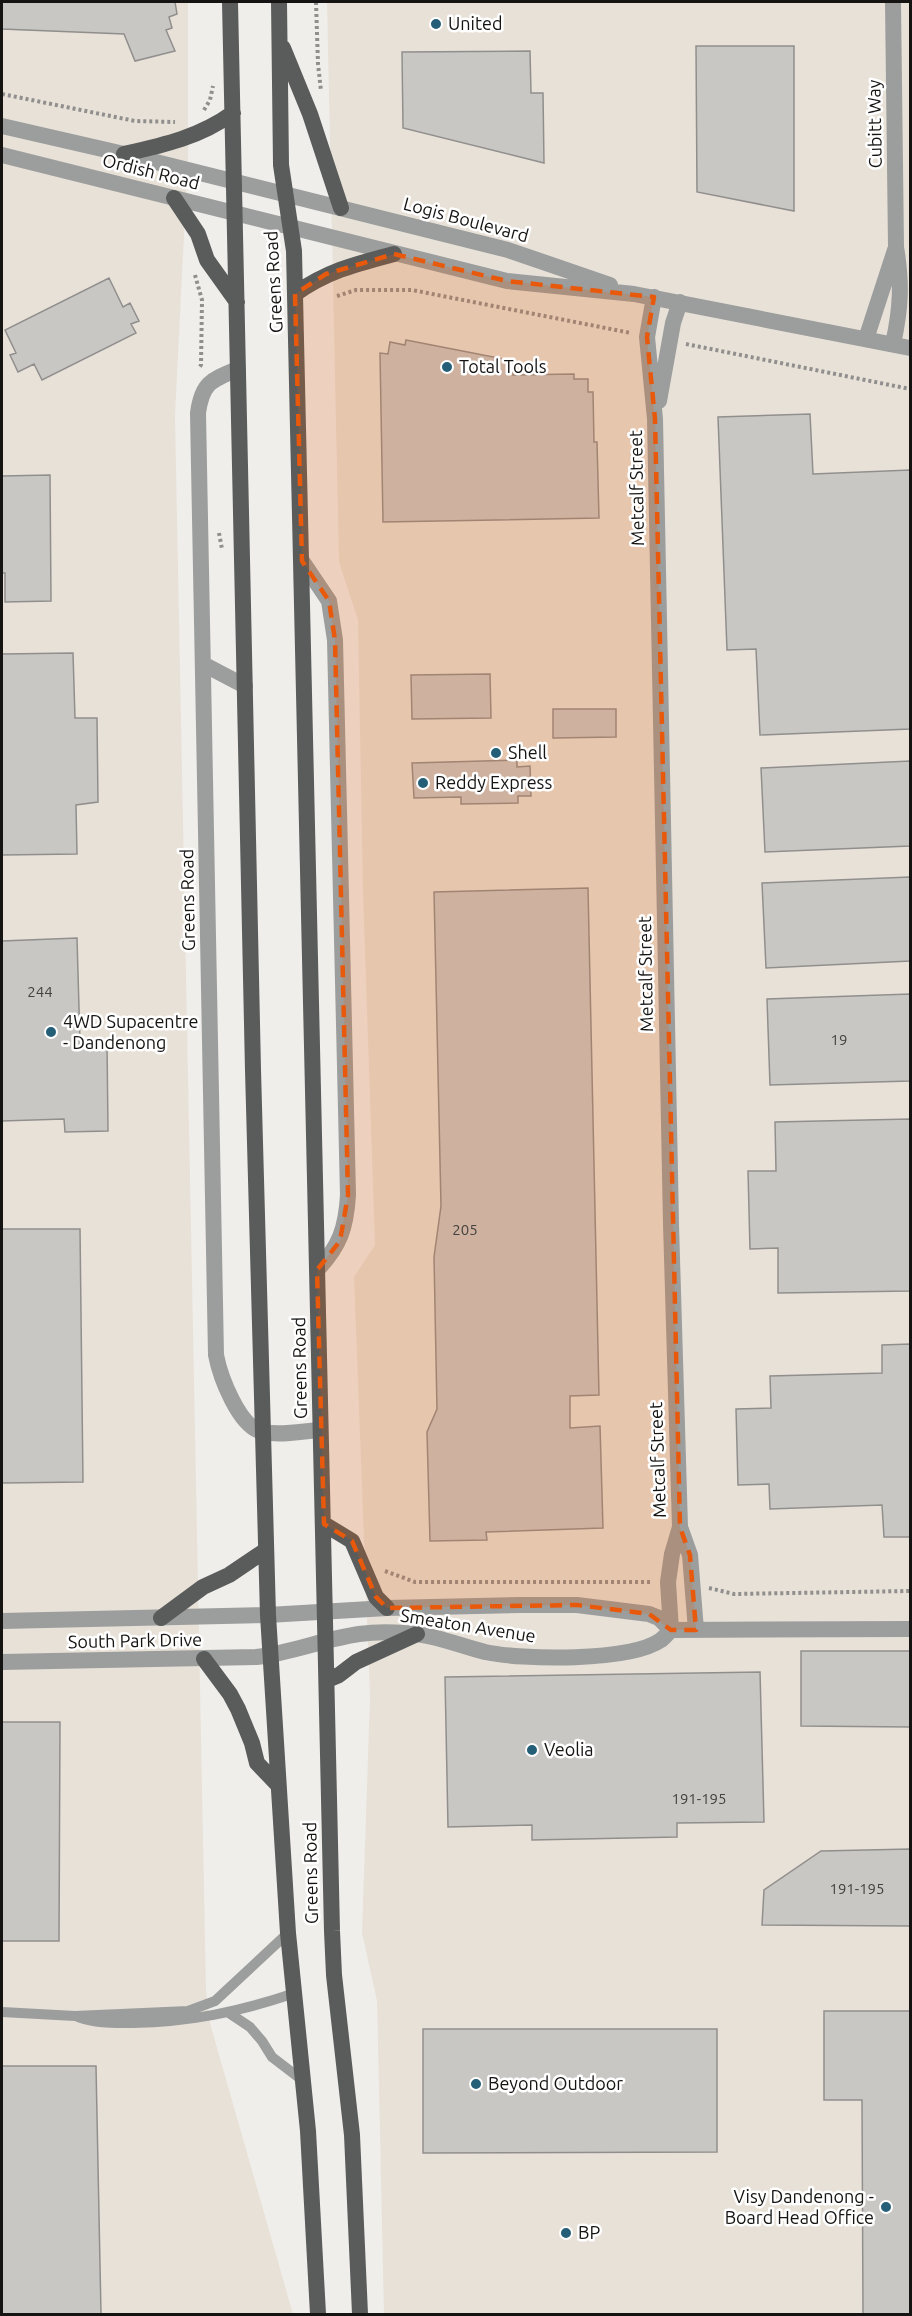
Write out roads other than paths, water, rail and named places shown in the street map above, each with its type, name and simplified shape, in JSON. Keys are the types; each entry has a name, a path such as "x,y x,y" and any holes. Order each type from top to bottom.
{"main road":[{"name":"Greens Road","path":"230,2 268,1615 292,1994 311,2181 318,2314"},
{"name":"Greens Road","path":"279,2 281,165 291,227 295,294 334,1975 352,2134 360,2314"},
{"path":"279,39 310,114 341,208"},
{"path":"124,154 170,144 199,134 233,113"},
{"path":"174,198 198,234 207,260 237,302"},
{"path":"295,294 326,274 394,255"},
{"path":"324,1524 352,1541 376,1597 387,1608"},
{"path":"161,1618 203,1587 229,1575 266,1550"},
{"path":"327,1680 339,1675 356,1662 417,1634"},
{"path":"204,1659 230,1694 238,1709 252,1743 257,1763 278,1785"}],"street":[{"name":"Cubitt Way","path":"893,2 896,247 901,277 901,295 893,344"},
{"name":"Ordish Road","path":"2,126 286,193"},
{"name":"Ordish Road","path":"2,155 291,227"},
{"name":"Logis Boulevard","path":"286,193 508,250 634,294"},
{"name":"Logis Boulevard","path":"291,227 394,255 507,281 654,297 910,348"},
{"name":"Cubitt Way","path":"866,339 896,247"},
{"name":"Metcalf Street","path":"654,297 647,337 655,419 671,1224 680,1527 690,1555 696,1630"},
{"name":"Metcalf Street","path":"655,419 680,302"},
{"name":"Greens Road","path":"238,369 213,379 204,389 198,413 216,1354 220,1373 247,1424 264,1433 320,1430"},
{"path":"302,561 328,601 335,640 348,1195 345,1226 340,1241 317,1270"},
{"path":"203,664 245,686"},
{"name":"Metcalf Street","path":"671,1630 668,1581 672,1554 680,1527"},
{"name":"Smeaton Avenue","path":"268,1615 387,1608 598,1606 648,1614 659,1618 671,1630 660,1641 645,1647 602,1655 559,1658 505,1656 417,1634 360,1634 270,1655"},
{"name":"South Park Drive","path":"2,1621 268,1615"},
{"path":"671,1630 910,1629"},
{"name":"South Park Drive","path":"2,1662 204,1659 270,1655"}],"lane":[{"path":"2,2012 75,2016 188,2011 214,2001 288,1933"},
{"path":"75,2016 93,2023 173,2022 230,2013 292,1994"},
{"path":"230,2013 250,2027 272,2057 302,2080"}],"place":[{"name":"United","path":"436,24"},
{"name":"Total Tools","path":"447,367"},
{"name":"Shell","path":"496,753"},
{"name":"Reddy Express","path":"423,783"},
{"name":"4WD Supacentre - Dandenong","path":"51,1032"},
{"name":"Veolia","path":"532,1750"},
{"name":"Beyond Outdoor","path":"476,2084"},
{"name":"Visy Dandenong - Board Head Office","path":"886,2207"},
{"name":"BP","path":"566,2233"}]}
